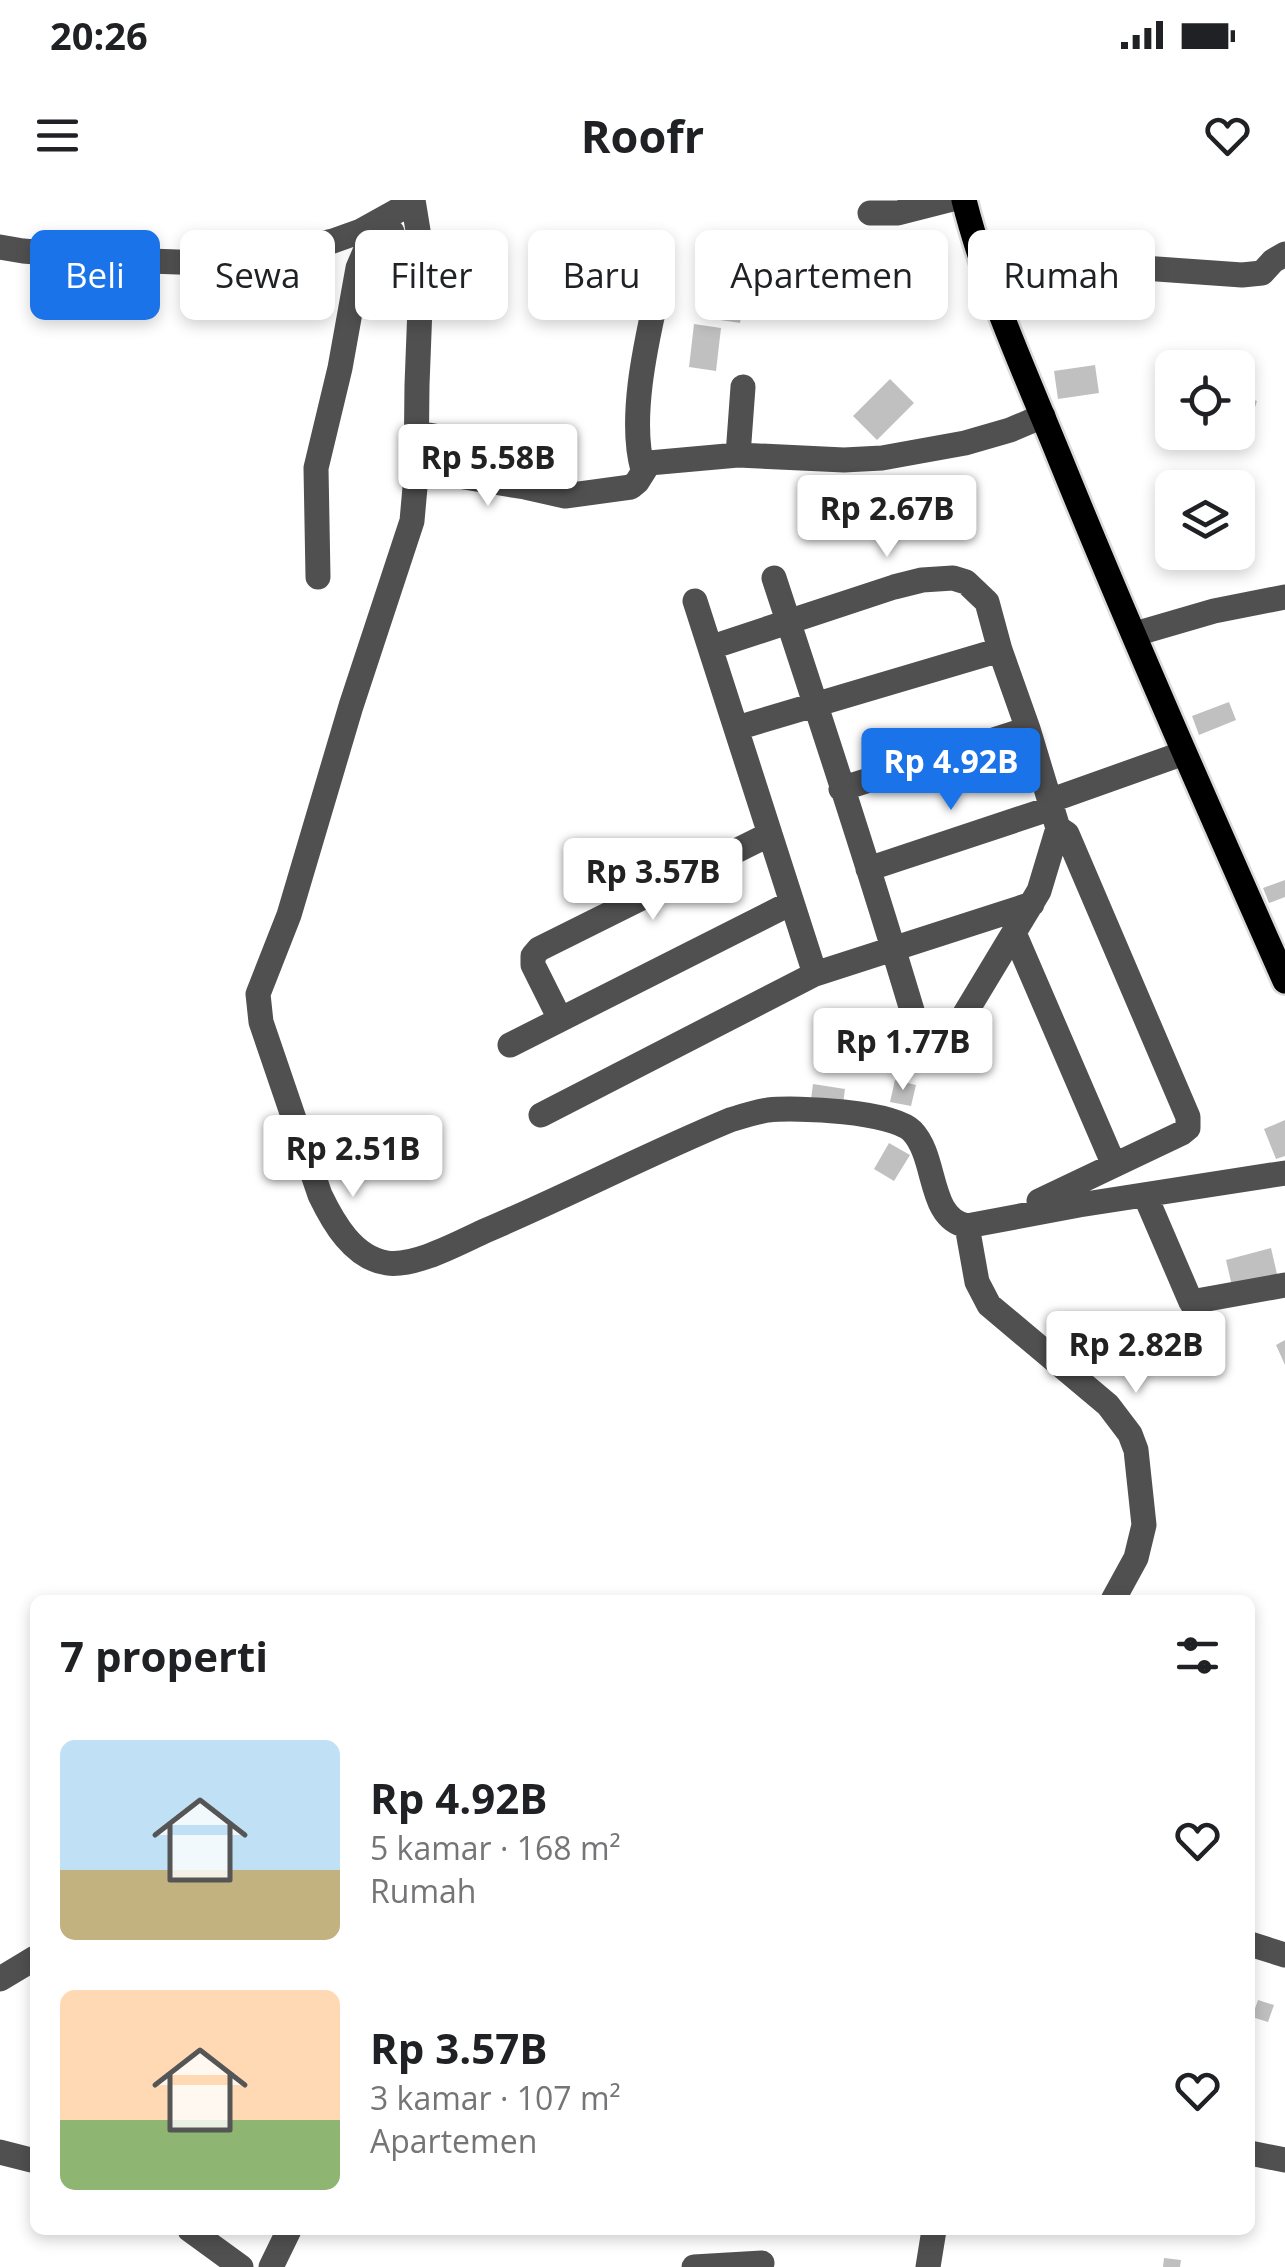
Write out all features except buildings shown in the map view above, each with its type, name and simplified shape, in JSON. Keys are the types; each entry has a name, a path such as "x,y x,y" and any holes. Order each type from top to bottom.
{"main road":[{"path":"964,200 973,230"},
{"path":"1005,320 1184,753 1285,980"}],"street":[{"path":"870,213 898,213 949,200"},
{"path":"0,247 150,261 246,261 333,241 414,208"},
{"path":"414,208 422,255 416,476 409,534 346,721 294,900 258,994 261,1022 314,1178 333,1220 360,1251 390,1264 436,1252 730,1120 780,1109 883,1117 904,1125 922,1146 944,1213 954,1223 967,1226 1285,1173"},
{"path":"318,577 316,468 358,268 367,247 414,208"},
{"path":"1155,269 1242,276 1262,273 1285,254"},
{"path":"643,470 637,423 651,320"},
{"path":"738,455 743,387"},
{"path":"416,476 481,479 565,496 631,486 649,463 738,455 882,458 966,443 1043,416"},
{"path":"418,433 526,452"},
{"path":"774,578 916,1027 922,1030 956,1024 963,1017 1039,891 1053,812"},
{"path":"712,647 922,580 953,578 966,582 986,602 1053,812 1067,834 1188,1117 1188,1128 1182,1133 1039,1201"},
{"path":"1135,634 1285,596"},
{"path":"695,600 815,974"},
{"path":"737,728 1000,650"},
{"path":"841,789 1028,729"},
{"path":"868,870 1053,812 1184,753"},
{"path":"560,1019 533,965 538,950 770,834"},
{"path":"510,1044 792,903"},
{"path":"541,1115 815,974 1032,904"},
{"path":"1014,932 1114,1165"},
{"path":"1145,1195 1192,1302 1285,1285"},
{"path":"967,1226 977,1282 989,1306 1108,1406 1130,1434 1136,1450 1144,1525 1136,1558 1117,1595"},
{"path":"1255,1946 1285,1955"},
{"path":"0,1978 30,1961"},
{"path":"0,2152 30,2160"},
{"path":"1255,2154 1285,2160"},
{"path":"197,2235 241,2267"},
{"path":"272,2267 288,2235"},
{"path":"928,2267 933,2235"},
{"path":"694,2267 762,2263"}]}
